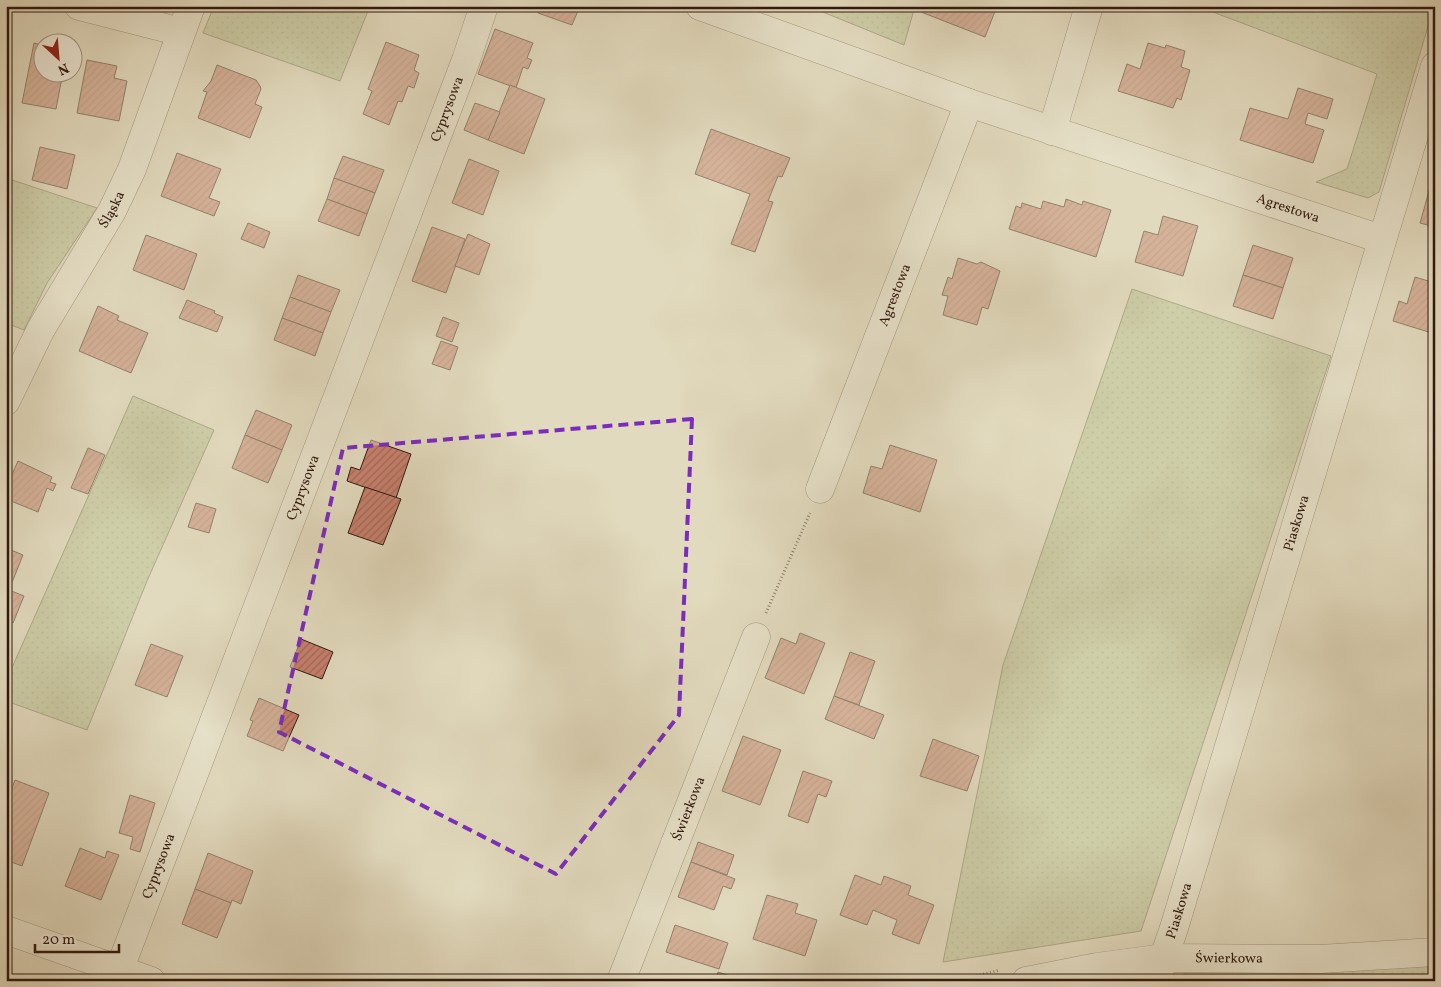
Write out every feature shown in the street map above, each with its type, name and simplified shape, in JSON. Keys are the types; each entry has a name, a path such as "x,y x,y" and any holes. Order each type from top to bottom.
{"street":[{"path":"79,6 181,32"},
{"name":"Śląska","path":"6,401 41,329 116,202 148,128 190,6"},
{"name":"Cyprysowa","path":"120,968 463,70 484,6"},
{"name":"Agrestowa","path":"700,6 744,14 969,103 1381,239"},
{"path":"1052,131 1089,6"},
{"name":"Piaskowa","path":"1160,969 1435,66"},
{"name":"Agrestowa","path":"820,489 969,103"},
{"name":"Świerkowa","path":"621,981 756,636"},
{"path":"6,930 120,968 152,981"},
{"name":"Świerkowa","path":"1026,981 1097,967 1160,969 1435,952"}],"path":[{"path":"756,636 820,489"}],"highlighted area":[{"path":"692,419 679,715 556,874 279,732 343,448"}],"green space":[{"path":"214,6 370,6 340,81 203,33"},
{"path":"808,6 915,6 904,45"},
{"path":"1197,6 1434,6 1379,192 1368,198 1316,182 1347,169 1377,74"},
{"path":"6,178 97,208 47,283 24,330 6,323"},
{"path":"1132,289 1331,356 1141,931 943,962 1003,665"},
{"path":"133,396 214,430 147,581 87,730 6,701 6,681"},
{"path":"1435,963 1435,981 1174,981 1192,969"}],"building":[{"path":"540,6 580,6 572,25 538,13"},
{"path":"923,6 997,6 985,37 921,12"},
{"path":"495,29 533,43 527,58 532,60 528,69 523,67 516,88 478,74"},
{"path":"386,42 419,55 414,70 419,73 414,88 408,86 402,102 398,101 389,125 363,114 372,91 368,89"},
{"path":"1148,43 1165,48 1166,45 1185,51 1181,67 1190,70 1181,100 1177,98 1173,108 1118,91 1127,64 1140,69"},
{"path":"32,53 32,82 61,82 56,109 22,103"},
{"path":"87,60 117,66 114,78 127,81 119,121 77,113"},
{"path":"217,65 256,80 260,86 261,89 255,104 262,107 250,138 198,118 207,92 203,91 211,81"},
{"path":"510,85 545,99 524,154 488,140"},
{"path":"1298,88 1333,99 1327,119 1308,113 1305,124 1324,130 1313,163 1240,140 1250,108 1288,119"},
{"path":"475,103 500,112 488,140 464,130"},
{"path":"711,129 790,158 782,177 778,176 768,201 773,202 755,252 731,244 750,194 695,174"},
{"path":"40,147 75,155 67,189 32,180"},
{"path":"177,153 221,169 209,198 220,202 214,216 161,196"},
{"path":"343,156 384,170 375,193 334,178"},
{"path":"469,159 499,171 483,215 452,203"},
{"path":"1433,177 1435,178 1435,227 1420,223"},
{"path":"334,178 375,193 367,214 327,199"},
{"path":"327,199 367,214 359,236 318,221"},
{"path":"1066,199 1082,205 1083,201 1111,210 1096,257 1009,229 1016,206 1021,208 1022,203 1041,209 1043,201 1064,207"},
{"path":"1163,216 1198,226 1183,276 1135,262 1144,231 1158,235"},
{"path":"248,223 270,232 264,248 241,239"},
{"path":"432,227 465,239 446,293 412,281"},
{"path":"468,234 490,244 479,275 455,266"},
{"path":"146,235 197,254 184,290 133,270"},
{"path":"1253,245 1293,258 1283,288 1243,275"},
{"path":"958,258 977,264 981,262 1000,271 988,309 982,307 977,325 943,315 948,296 942,295 948,277 952,279"},
{"path":"298,275 340,290 331,312 290,297"},
{"path":"1243,275 1283,288 1273,319 1233,306"},
{"path":"1415,277 1435,283 1435,334 1393,321 1399,301 1407,304"},
{"path":"290,297 331,312 323,333 282,318"},
{"path":"187,300 215,311 214,313 223,317 217,332 179,318"},
{"path":"98,306 119,316 117,320 148,333 131,373 79,351"},
{"path":"443,317 459,323 452,342 436,336"},
{"path":"282,318 323,333 315,356 274,340"},
{"path":"441,341 458,347 450,370 432,364"},
{"path":"256,410 292,425 282,450 245,435"},
{"path":"245,435 282,450 268,483 232,468"},
{"path":"371,440 411,454 396,498 347,481 351,467 360,470"},
{"path":"890,445 937,460 920,512 863,493 871,466 882,469"},
{"path":"88,448 105,455 88,494 71,488"},
{"path":"18,461 52,477 50,482 56,484 53,491 47,488 38,512 6,499 6,488"},
{"path":"365,487 401,499 383,545 348,533"},
{"path":"196,503 216,509 209,533 188,527"},
{"path":"6,548 23,555 9,590 24,596 13,623 6,620"},
{"path":"800,633 825,643 804,694 765,678 781,638 796,644"},
{"path":"301,639 333,652 322,679 290,667"},
{"path":"151,644 183,656 167,697 135,685"},
{"path":"850,652 875,661 859,705 834,696"},
{"path":"834,696 884,715 874,739 825,719"},
{"path":"259,698 299,715 283,751 247,736 253,721 250,720"},
{"path":"743,736 781,750 760,805 722,791"},
{"path":"933,739 979,756 967,791 920,776"},
{"path":"803,771 832,781 826,797 818,794 808,823 788,816"},
{"path":"15,780 49,793 22,866 6,860 6,803"},
{"path":"130,795 155,803 140,852 130,849 133,837 119,833"},
{"path":"698,842 734,855 727,875 691,862"},
{"path":"80,848 105,858 107,851 119,855 101,900 65,886"},
{"path":"208,853 253,871 241,904 232,900 231,903 195,889"},
{"path":"691,862 735,879 731,889 723,886 714,910 678,897"},
{"path":"855,875 881,885 884,876 911,886 908,895 934,905 919,944 892,934 897,920 873,910 867,925 840,915"},
{"path":"195,889 231,903 217,938 182,924"},
{"path":"767,895 798,904 795,913 817,920 805,956 753,939"},
{"path":"675,925 728,943 719,969 666,952"},
{"path":"718,972 746,981 715,981"}]}
